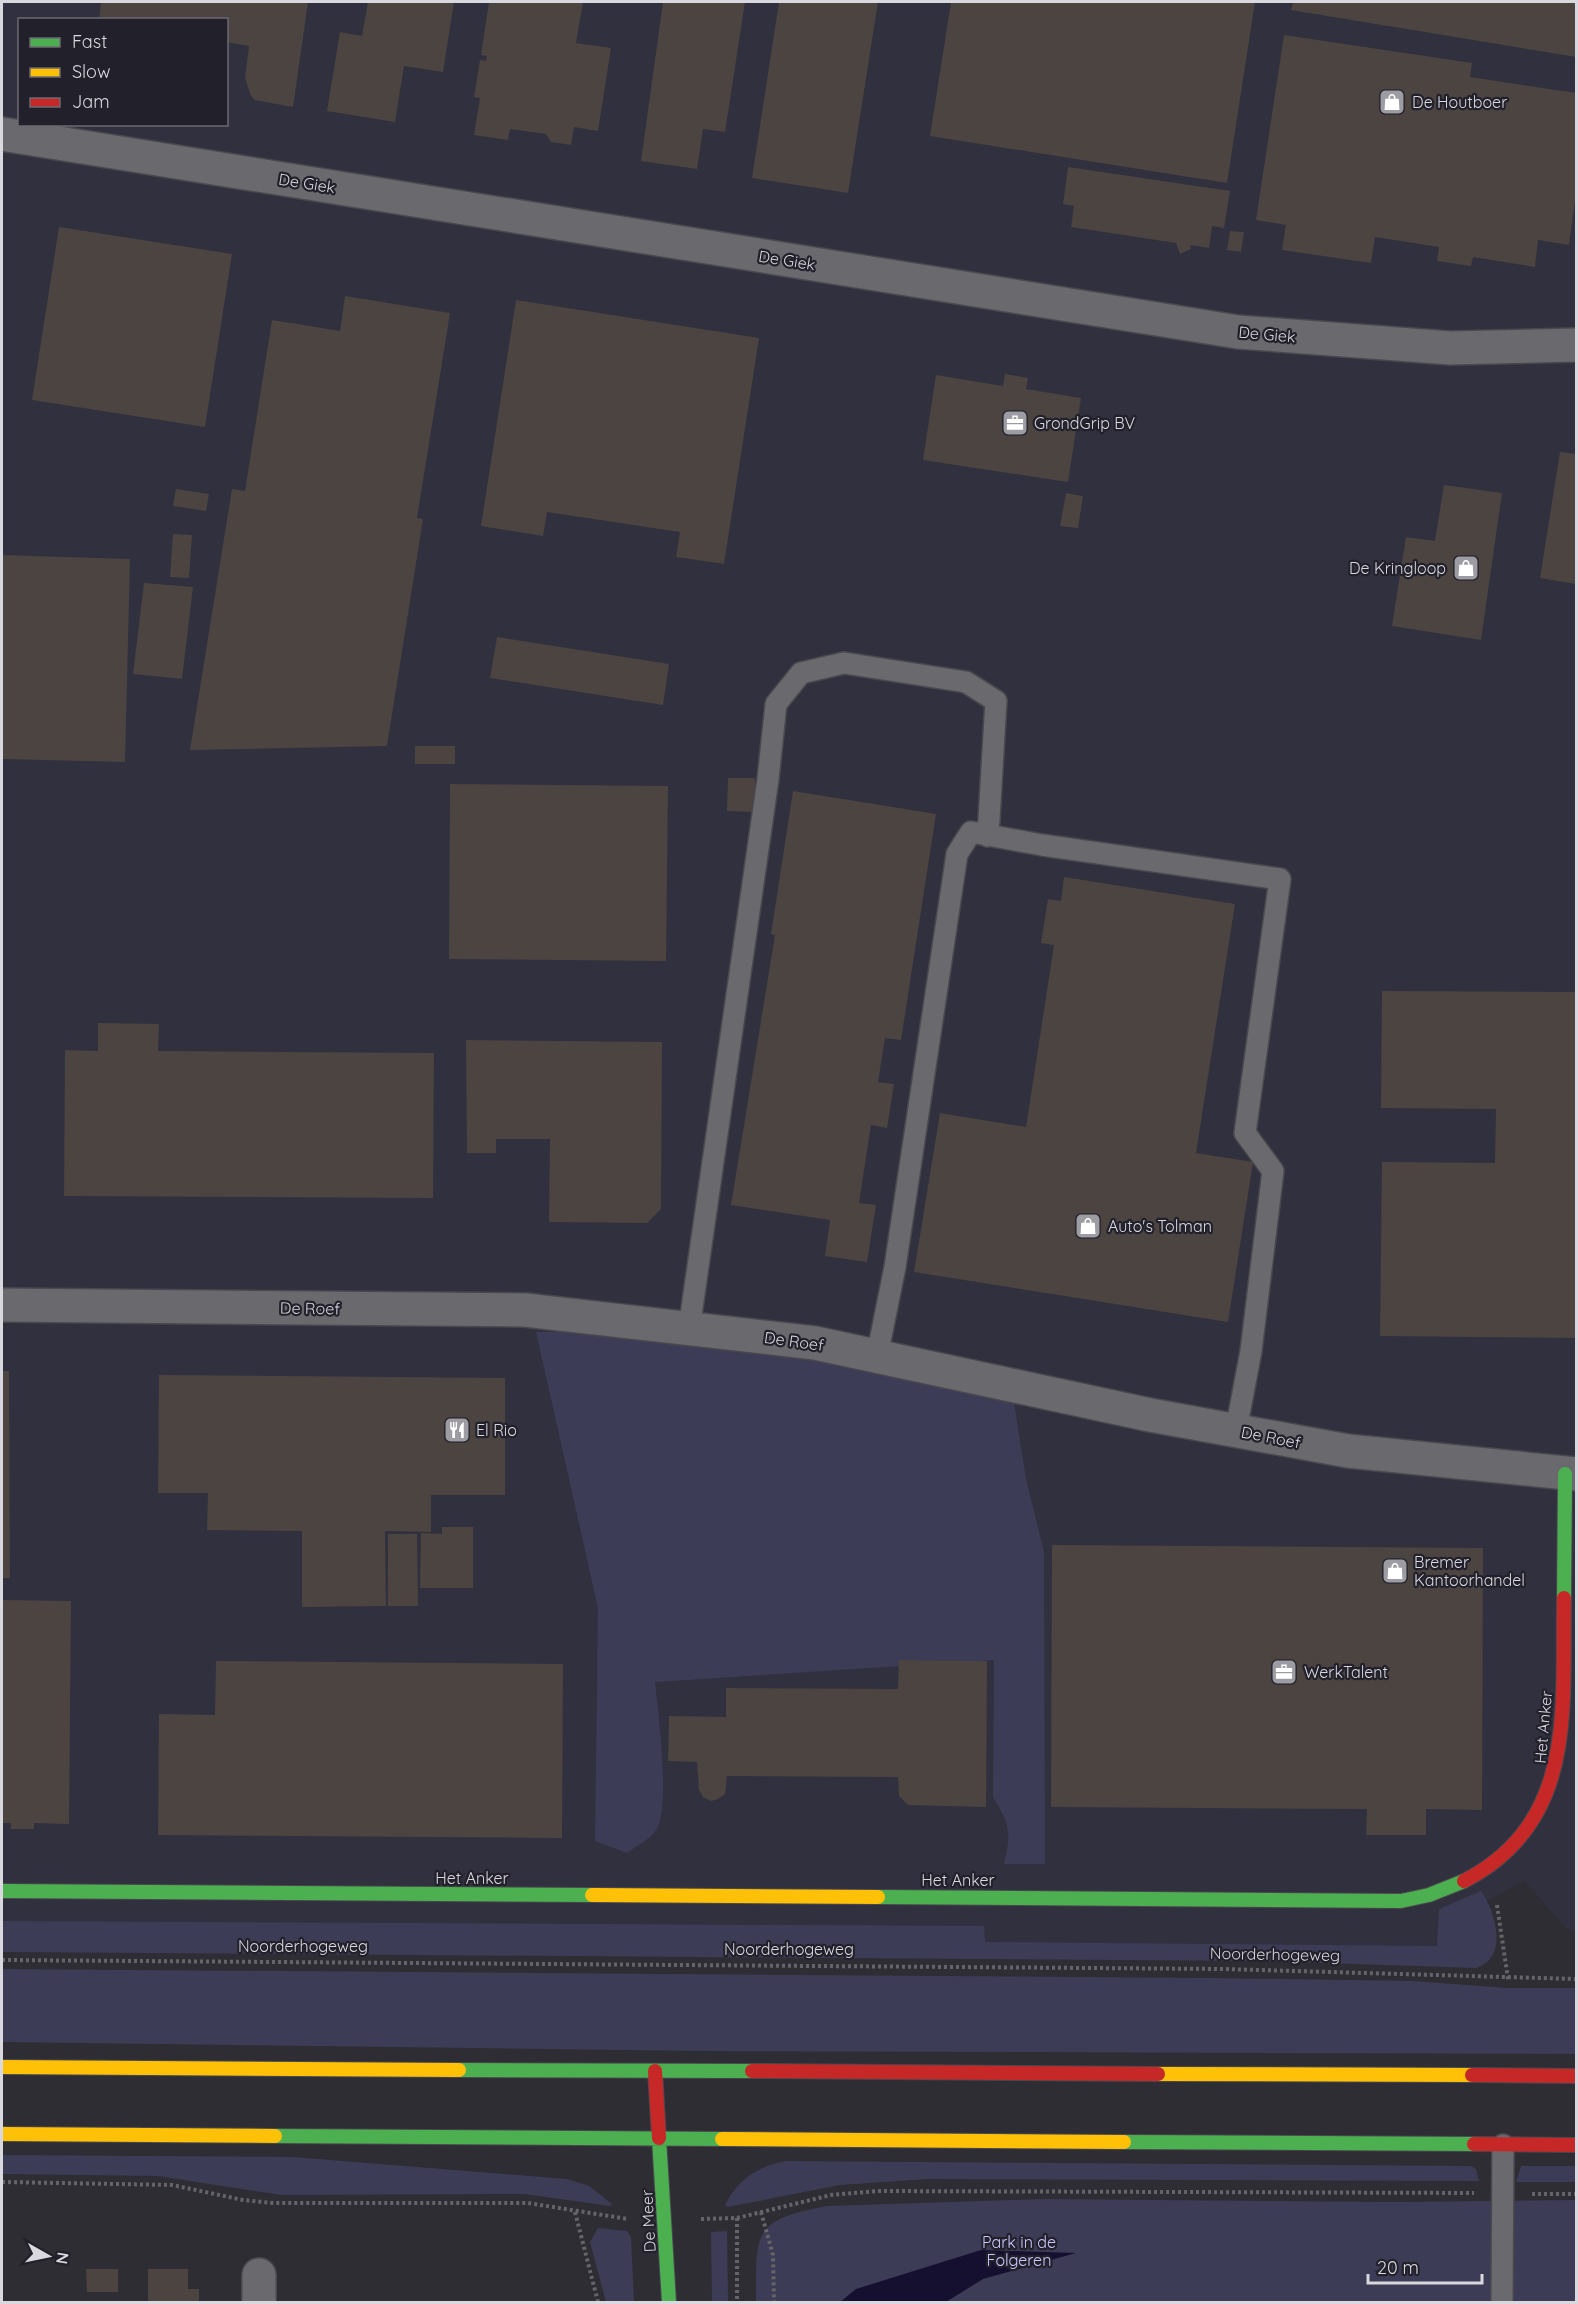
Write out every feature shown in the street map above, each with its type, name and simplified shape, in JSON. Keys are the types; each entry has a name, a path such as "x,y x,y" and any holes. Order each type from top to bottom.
{"main road":[{"name":"Het Anker","path":"2,1891 1401,1901 1435,1895 1464,1884 1485,1870 1525,1834 1542,1808 1558,1764 1563,1722 1571,1474"},
{"path":"2,2067 1576,2076"},
{"name":"De Meer","path":"656,2071 669,2302"},
{"path":"2,2134 1576,2145"}],"street":[{"name":"De Giek","path":"2,134 1238,332 1450,348 1576,345"},
{"name":"De Roef","path":"2,1305 525,1310 815,1343 1348,1451 1571,1474"}],"lane":[{"path":"689,1329 768,779 776,704 801,673 844,663 966,682 996,701 988,836"},
{"path":"877,1356 895,1267 957,854 971,832 1280,879 1245,1133 1273,1171 1251,1351 1236,1430"},
{"path":"1502,2302 1503,2145"}],"path":[{"path":"1485,1870 1500,1914 1508,1978"},
{"name":"Noorderhogeweg","path":"2,1960 1224,1969 1576,1979"},
{"path":"2,2182 172,2185 243,2200 273,2203 528,2203 620,2219 665,2220 737,2218 831,2195 878,2191 1576,2194"},
{"path":"575,2212 598,2302"},
{"path":"761,2212 773,2255 774,2302"},
{"path":"737,2218 737,2302"}],"shaded area":[{"path":"2,2 1576,2 1576,1932 1566,1928 1524,1881 1471,1910 1471,1948 2,1937"},
{"path":"981,2250 1076,2253 983,2279 946,2302 840,2302 856,2289"}],"green space":[{"path":"623,1331 727,1340 1013,1397 1026,1479 1044,1552 1045,1864 1004,1864 1008,1830 1003,1815 993,1798 994,1660 655,1682 663,1781 663,1802 656,1830 647,1840 627,1853 595,1841 598,1608 536,1332"},
{"path":"1481,1891 1495,1922 1496,1945 1493,1955 1486,1963 1476,1968 1261,1961 2,1952 2,1921 984,1926 985,1942 1437,1946 1439,1909"},
{"path":"2,1969 1212,1978 1412,1981 1507,1988 1576,1988 1576,2054 702,2051 2,2042"},
{"path":"2,2155 293,2157 567,2179 589,2186 612,2204 610,2206 524,2194 281,2195 158,2176 2,2174"},
{"path":"785,2161 1471,2166 1476,2169 1479,2181 929,2179 840,2185 728,2207 725,2205 742,2181 757,2171"},
{"path":"1521,2166 1576,2166 1576,2182 1516,2182"},
{"name":"Park in de Folgeren","path":"1044,2199 1397,2202 1576,2200 1576,2302 756,2302 759,2245 763,2233 784,2217 827,2206"},
{"path":"598,2228 627,2231 631,2237 634,2302 606,2302 590,2242"},
{"path":"727,2231 728,2302 712,2302 711,2232"}],"building":[{"path":"101,2 308,2 293,107 255,100 251,96 245,78 249,46 228,42 228,18 99,18"},
{"path":"368,2 454,2 443,72 404,66 395,122 327,111 340,32 362,36"},
{"path":"489,2 583,2 576,43 611,48 598,131 574,127 571,145 551,142 546,134 510,129 508,140 474,135 480,98 474,97 480,60 486,61 487,56 481,55"},
{"path":"663,2 745,2 725,132 703,129 697,169 641,161"},
{"path":"779,2 878,2 848,193 752,178"},
{"path":"951,2 1255,2 1227,183 930,136"},
{"path":"1293,2 1576,2 1576,57 1291,10"},
{"path":"1284,35 1472,63 1470,77 1576,93 1576,193 1569,245 1538,240 1535,267 1473,257 1471,266 1437,261 1439,247 1375,237 1371,263 1282,250 1286,225 1256,220"},
{"path":"1068,167 1230,191 1224,228 1212,226 1209,248 1190,245 1191,249 1180,254 1176,243 1071,227 1074,206 1063,204"},
{"path":"59,227 232,254 205,427 32,400"},
{"path":"1230,231 1244,232 1241,252 1227,250"},
{"path":"345,296 450,313 417,518 423,519 387,746 190,750 232,489 245,491 272,320 340,331"},
{"path":"516,300 759,338 724,564 676,557 680,532 547,512 543,536 481,526"},
{"path":"1005,374 1028,378 1026,389 1081,398 1068,482 923,460 936,375 1003,386"},
{"path":"1560,452 1576,454 1576,584 1540,578"},
{"path":"1444,485 1502,493 1481,640 1392,626 1406,537 1435,541"},
{"path":"176,489 209,494 206,511 173,506"},
{"path":"1066,493 1083,496 1078,528 1060,526"},
{"path":"173,534 192,535 189,578 170,577"},
{"path":"2,555 130,559 125,762 2,759"},
{"path":"144,583 193,587 182,679 133,674"},
{"path":"497,637 669,664 663,705 490,678"},
{"path":"415,746 455,746 455,764 415,764"},
{"path":"728,778 755,778 755,812 727,811"},
{"path":"450,784 668,786 666,961 449,959"},
{"path":"793,791 936,814 901,1040 885,1038 878,1082 894,1084 887,1128 871,1125 859,1203 876,1205 867,1262 825,1256 830,1220 731,1205 775,935 771,934"},
{"path":"1064,877 1235,904 1196,1153 1253,1162 1228,1322 914,1272 940,1113 1026,1127 1054,945 1041,943 1048,899 1061,901"},
{"path":"1382,991 1576,992 1576,1338 1380,1336 1382,1162 1495,1163 1496,1109 1381,1108"},
{"path":"98,1023 159,1024 158,1051 434,1053 433,1198 64,1196 65,1050 98,1051"},
{"path":"466,1040 662,1042 661,1209 647,1223 549,1222 550,1139 496,1139 496,1153 467,1153"},
{"path":"2,1371 9,1371 10,1578 2,1578"},
{"path":"159,1375 505,1378 505,1495 431,1495 431,1532 385,1531 386,1606 302,1607 302,1531 207,1530 208,1493 158,1493"},
{"path":"442,1527 473,1527 473,1588 420,1588 421,1533 442,1534"},
{"path":"388,1534 417,1534 418,1606 388,1606"},
{"path":"1052,1545 1483,1548 1482,1810 1426,1809 1426,1835 1366,1835 1367,1809 1051,1807"},
{"path":"2,1600 71,1601 69,1824 34,1823 34,1829 11,1829 11,1823 2,1823"},
{"path":"899,1660 987,1661 986,1807 908,1805 899,1796 898,1777 727,1776 725,1794 711,1801 703,1797 699,1790 697,1762 668,1761 669,1716 726,1717 726,1688 898,1689"},
{"path":"216,1661 563,1664 562,1838 158,1835 159,1714 215,1715"},
{"path":"86,2269 118,2269 118,2292 87,2292"},
{"path":"148,2269 188,2269 188,2289 199,2289 199,2302 148,2302"}],"traffic: fast":[{"path":"1564,1598 1565,1474"},
{"path":"878,1897 1401,1901 1429,1895 1464,1881"},
{"path":"2,1891 592,1895"},
{"path":"459,2070 752,2071"},
{"path":"275,2136 722,2139"},
{"path":"659,2138 669,2302"},
{"path":"1124,2142 1474,2144"}],"traffic: slow":[{"path":"592,1895 878,1897"},
{"path":"2,2067 459,2070"},
{"path":"1158,2074 1472,2075"},
{"path":"2,2134 275,2136"},
{"path":"722,2139 1124,2142"}],"traffic: jam":[{"path":"1464,1881 1501,1856 1527,1828 1545,1795 1556,1759 1562,1721 1564,1598"},
{"path":"655,2071 659,2138"},
{"path":"752,2071 1158,2074"},
{"path":"1472,2075 1576,2076"},
{"path":"1474,2144 1576,2145"}],"place":[{"name":"De Houtboer","path":"1392,102"},
{"name":"GrondGrip BV","path":"1015,423"},
{"name":"De Kringloop","path":"1466,568"},
{"name":"Auto's Tolman","path":"1088,1226"},
{"name":"El Rio","path":"457,1430"},
{"name":"Bremer Kantoorhandel","path":"1395,1571"},
{"name":"WerkTalent","path":"1284,1672"}]}
